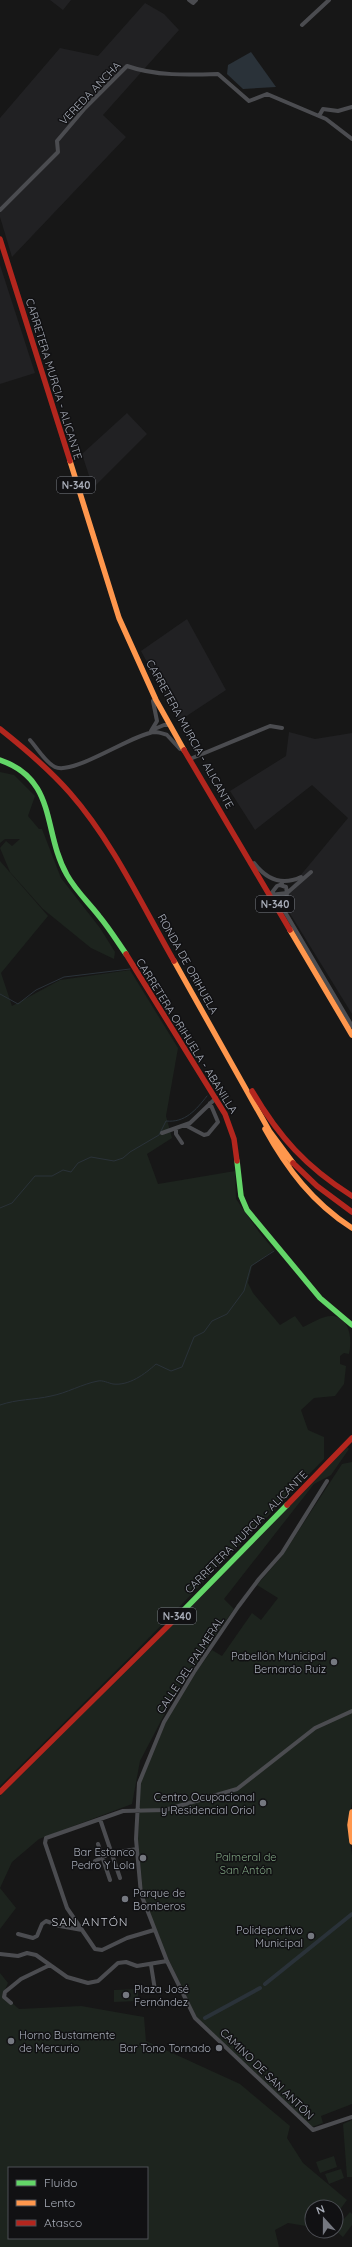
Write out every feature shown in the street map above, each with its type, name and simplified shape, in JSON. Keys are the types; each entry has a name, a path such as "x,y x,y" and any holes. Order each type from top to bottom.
{"main road":[{"name":"CARRETERA MURCIA - ALICANTE","path":"0,239 108,584 138,662 170,725 198,774 352,1035"},
{"name":"RONDA DE ORIHUELA","path":"0,729 24,748 59,782 105,840 210,1023 270,1132 295,1167 318,1189 352,1212"},
{"name":"CARRETERA ORIHUELA - ABANILLA","path":"0,760 7,761 26,771 40,788 56,850 70,881 105,924 225,1114 234,1138 241,1196 247,1210 320,1298 352,1325"},
{"path":"210,1023 217,1032 270,1123 290,1149 329,1182 352,1196"},
{"path":"236,1070 238,1080 274,1146 294,1177 321,1205 352,1228"},
{"name":"CARRETERA MURCIA - ALICANTE","path":"0,1792 138,1656 352,1438"},
{"path":"352,1812 350,1825 352,1841"}],"street":[{"path":"189,0 193,3 196,0"},
{"path":"302,24 329,0"},
{"name":"VEREDA ANCHA","path":"0,210 58,152 57,141 85,108 127,66 165,73 194,75 218,74 249,100 267,94 332,122 352,139"},
{"path":"319,116 323,109 338,111 352,107"},
{"path":"138,662 155,705 157,720 151,731"},
{"path":"142,737 164,725 170,725"},
{"path":"190,759 270,726 282,728"},
{"path":"30,740 47,760 61,769 80,764 156,732 167,735 177,744 191,767 198,774"},
{"path":"242,847 267,876 277,881 287,882"},
{"path":"311,872 287,893 270,895 280,885 311,872"},
{"path":"280,885 286,887 287,893 285,912 352,1026"},
{"path":"162,1133 185,1125 194,1120 216,1098"},
{"path":"185,1125 204,1136 208,1134 218,1122 210,1103"},
{"path":"176,1128 176,1134 182,1143"},
{"name":"CALLE DEL PALMERAL","path":"195,2018 167,1961 141,1894 137,1848 137,1809 139,1784 164,1722 194,1672 259,1578 282,1554 328,1481"},
{"path":"154,1930 127,1938 102,1950 95,1949 67,1908 61,1895 45,1841 46,1838 123,1811 137,1809 165,1810 237,1789 315,1728 352,1711"},
{"path":"100,1819 120,1878"},
{"path":"98,1844 110,1880"},
{"path":"95,1861 103,1859 111,1853 137,1848"},
{"path":"18,1934 33,1938 37,1936 42,1924 46,1921 71,1930 82,1930"},
{"path":"0,1954 18,1956 31,1954 41,1957 68,1977 88,1983 98,1981 118,1963 126,1962 137,1966 151,1965 167,1961"},
{"path":"11,2003 4,1997 6,1992 21,1979 50,1965"},
{"path":"151,1965 155,1990"},
{"name":"CAMINO DE SAN ANTÓN","path":"195,2018 313,2130 352,2117"}],"shaded area":[{"path":"50,0 71,0 63,10"},
{"path":"145,3 164,14 179,30 103,115 126,137 12,257 0,217 0,118 60,48 98,56"},
{"path":"251,52 276,87 243,89 227,74 228,65"},
{"path":"0,265 35,373 0,384"},
{"path":"127,413 147,434 93,488 82,454"},
{"path":"187,619 226,690 179,721 141,651"},
{"path":"289,732 315,739 352,733 352,1014 281,899 348,818 312,785 255,830 230,791 286,756"}],"green space":[{"path":"0,772 14,775 35,796 28,816 39,829 42,829 61,878 100,928 115,952 114,959 91,948 43,909 10,872 0,848 6,841 12,846 20,839 5,839 0,843"},
{"path":"0,861 48,916 1,973 12,1006 60,980 130,970 178,1048 166,1116 172,1138 147,1154 158,1184 235,1171 236,1199 259,1232 274,1250 252,1266 248,1283 253,1293 280,1325 295,1316 303,1327 329,1316 339,1318 344,1321 347,1326 350,1343 349,1354 344,1353 340,1356 340,1364 346,1366 344,1384 335,1396 314,1398 301,1410 308,1430 324,1437 324,1459 134,1653 0,1786"},
{"path":"347,1447 349,1449 331,1475 314,1484 224,1599 234,1609 174,1696 140,1761 132,1804 39,1839 12,1862 0,1888 0,1796"},
{"name":"Palmeral de San Antón","path":"352,1462 352,1802 348,1827 352,1855 352,2104 321,2116 323,2123 312,2127 197,2018 162,1946 143,1893 138,1839 140,1785 166,1722 198,1669 212,1650 222,1656 252,1613 261,1620 278,1598 257,1585 282,1556 342,1464"},
{"path":"0,1888 16,1908 0,1929"},
{"path":"0,1973 8,1983 3,1995 19,2009 81,2006 144,2017 146,2041 240,2084 290,2126 287,2138 303,2163 347,2200 344,2204 344,2199 304,2199 304,2226 288,2223 275,2230 279,2247 0,2247"},
{"name":"Plaza José Fernández","path":"138,1989 138,2001 114,2002 114,1990"},
{"path":"352,2120 352,2177 347,2177 343,2124"},
{"path":"334,2156 337,2167 320,2173 316,2162"},
{"path":"341,2169 344,2178 329,2184 325,2174"},
{"path":"350,2212 352,2214 352,2225 344,2236 344,2219"}],"waterway":[{"path":"0,994 18,1004 36,990 64,977 130,969"},
{"path":"0,1208 12,1203 35,1176 52,1176 63,1170 71,1172 78,1163 91,1157 114,1161 123,1158 130,1152 159,1135 166,1121 179,1120 190,1114 207,1096"},
{"path":"0,1405 57,1395 98,1381 113,1384 125,1383 147,1372 156,1364 171,1371 182,1367 194,1337 204,1332 212,1321 227,1314 244,1291 251,1266 274,1251"},
{"path":"265,1984 352,1914"},
{"path":"205,2018 260,1988"}],"traffic: fast":[{"path":"0,760 19,769 31,780 40,794 46,808 59,858 67,875 78,892 106,925 126,954"},
{"path":"237,1161 241,1196 247,1210 320,1298 352,1325"},
{"path":"177,1617 287,1505"}],"traffic: slow":[{"path":"70,461 119,618 156,700 184,750"},
{"path":"290,930 352,1035"},
{"path":"174,961 270,1132 293,1163"},
{"path":"265,1129 282,1158 302,1184 325,1208 352,1228"},
{"path":"352,1812 350,1825 352,1842"}],"traffic: jam":[{"path":"0,239 70,461"},
{"path":"0,729 54,776 86,812 126,874 174,961"},
{"path":"184,750 290,930"},
{"path":"126,954 225,1114 234,1139 237,1161"},
{"path":"252,1091 262,1108 283,1137 295,1150 321,1174 352,1196"},
{"path":"293,1163 317,1186 352,1212"},
{"path":"287,1505 352,1438"},
{"path":"0,1792 177,1617"}],"place":[{"name":"Pabellón Municipal Bernardo Ruiz","path":"334,1662"},
{"name":"Centro Ocupacional y Residencial Oriol","path":"263,1803"},
{"name":"Bar Estanco Pedro Y Lola","path":"143,1858"},
{"name":"Parque de Bomberos","path":"125,1899"},
{"name":"Polideportivo Municipal","path":"311,1936"},
{"name":"Plaza José Fernández","path":"126,1995"},
{"name":"Horno Bustamente de Mercurio","path":"11,2041"},
{"name":"Bar Tono Tornado","path":"219,2048"}],"district":[{"name":"SAN ANTÓN","path":"90,1921"}]}
